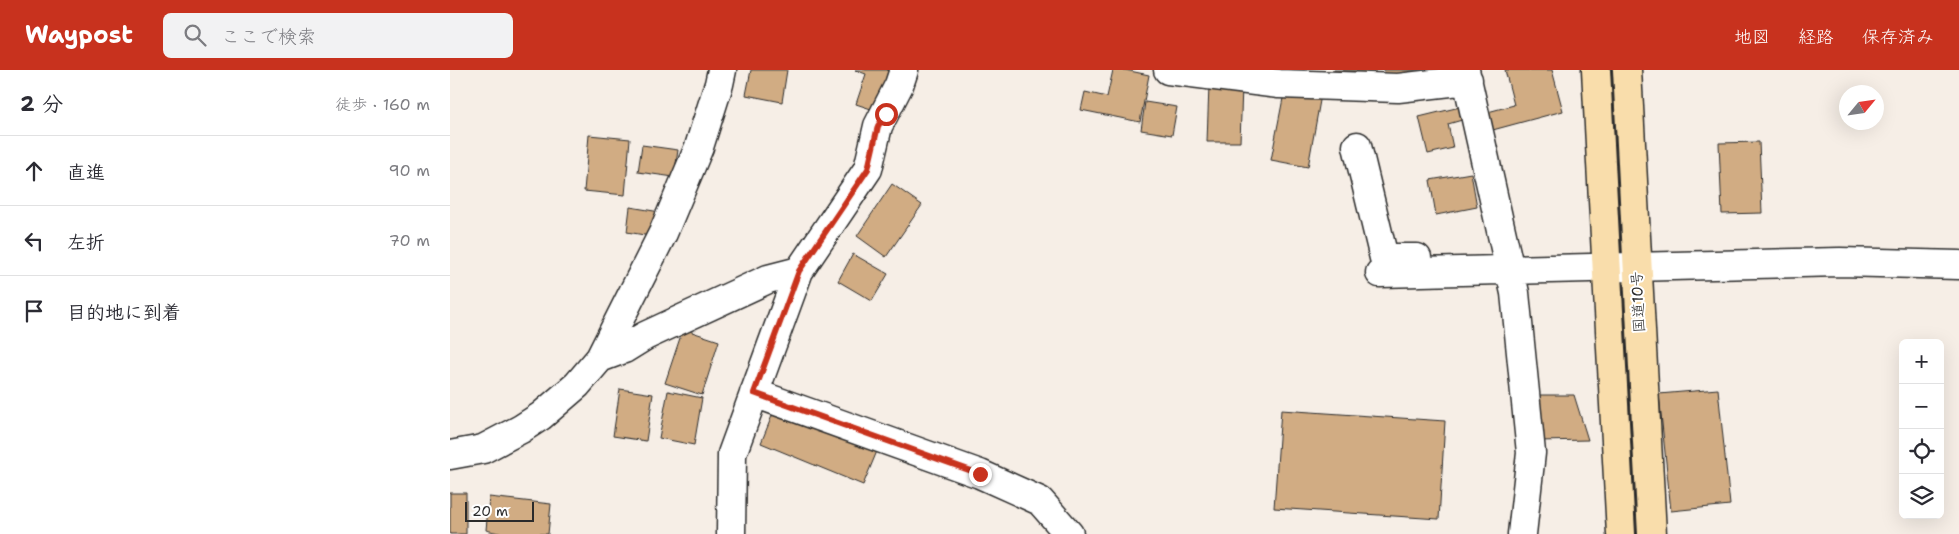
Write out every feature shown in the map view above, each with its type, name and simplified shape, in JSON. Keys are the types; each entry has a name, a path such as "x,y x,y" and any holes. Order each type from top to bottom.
{"highway":[{"name":"国道10号","path":"1596,70 1621,534"},
{"name":"国道10号","path":"1627,70 1636,267 1652,534"}],"street":[{"path":"450,455 483,449 521,429 541,416 577,385 600,358 666,225 699,147 722,70"},
{"path":"731,534 732,454 799,271 868,169 878,126 899,85 904,70"},
{"path":"1168,70 1279,84 1398,88 1466,75 1515,292 1531,453 1522,534"},
{"path":"1357,146 1384,258 1448,257 1606,268 1840,262 1959,265"},
{"path":"1380,273 1508,260"},
{"path":"600,358 624,349 645,336 768,279 799,271"},
{"path":"754,393 980,474 1040,501 1070,534"}],"building":[{"path":"751,70 787,70 782,102 746,95"},
{"path":"855,70 890,70 877,111 856,104 866,74"},
{"path":"1113,70 1125,70 1149,75 1140,122 1081,110 1085,92 1107,97"},
{"path":"1334,70 1375,70 1376,79 1335,82"},
{"path":"1384,70 1432,70 1433,75 1386,81"},
{"path":"1505,70 1552,70 1563,111 1489,131 1484,113 1514,105"},
{"path":"1209,85 1242,86 1240,142 1207,142"},
{"path":"1285,88 1321,95 1308,167 1271,160"},
{"path":"1145,102 1177,107 1172,135 1141,130"},
{"path":"1460,107 1462,120 1448,124 1453,148 1428,154 1419,117"},
{"path":"589,135 630,139 625,195 584,191"},
{"path":"1759,142 1762,213 1722,214 1719,143"},
{"path":"642,145 678,150 674,177 638,172"},
{"path":"1471,173 1477,207 1436,215 1430,180"},
{"path":"892,184 922,205 886,257 857,236"},
{"path":"630,207 660,212 656,237 627,232"},
{"path":"853,254 888,274 872,301 838,281"},
{"path":"683,329 719,341 702,395 665,383"},
{"path":"620,389 653,394 646,441 613,436"},
{"path":"1718,389 1730,505 1671,511 1659,394"},
{"path":"668,391 702,398 694,445 659,438"},
{"path":"1538,395 1574,395 1588,440 1539,441"},
{"path":"778,401 880,444 863,485 761,443"},
{"path":"1281,410 1445,421 1439,519 1274,508"},
{"path":"450,493 466,493 466,534 450,534"},
{"path":"489,497 551,504 548,534 503,534 486,530"}],"route":[{"path":"886,114 878,126 868,169 799,271 754,393 980,474"}]}
